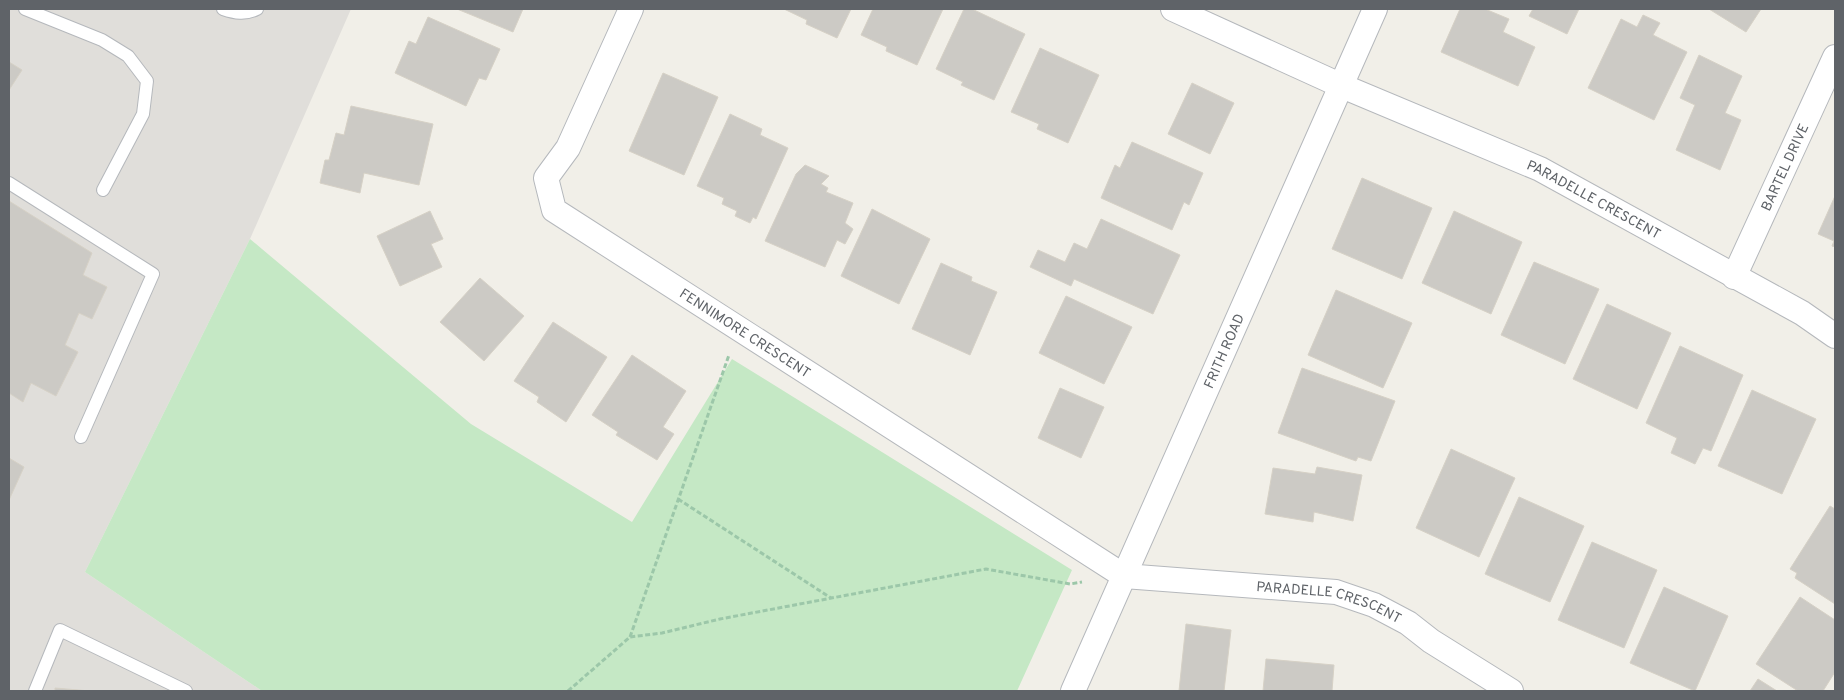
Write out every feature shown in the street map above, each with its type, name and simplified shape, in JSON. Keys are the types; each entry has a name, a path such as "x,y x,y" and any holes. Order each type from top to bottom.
{"street":[{"name":"FENNIMORE CRESCENT","path":"631,9 568,148 546,178 554,210 1124,576"},
{"path":"1173,9 1342,86"},
{"name":"FRITH ROAD","path":"1073,691 1375,9"},
{"name":"BARTEL DRIVE","path":"1734,277 1835,57"},
{"name":"PARADELLE CRESCENT","path":"1342,86 1540,169 1802,313 1835,336"},
{"name":"PARADELLE CRESCENT","path":"1124,576 1336,592 1374,605 1408,623 1431,641 1511,691"}],"lane":[{"path":"25,9 102,40 128,56 147,81 143,114 103,190"},
{"path":"223,9 235,13 251,12 257,9"},
{"path":"9,183 153,274 81,437"},
{"path":"34,691 60,630 186,691"}],"path":[{"path":"568,691 630,637 738,329"},
{"path":"678,499 831,598"},
{"path":"630,637 662,633 720,619 986,569 1070,584 1124,576"}],"shaded area":[{"path":"9,9 351,9 250,239 85,572 262,691 9,691"}],"green space":[{"path":"250,239 471,424 632,522 732,359 1072,570 1017,691 262,691 85,572"}],"building":[{"path":"457,9 523,9 513,32"},
{"path":"784,9 851,9 837,38 806,24 807,20"},
{"path":"873,9 943,9 917,65 886,51 887,47 861,35"},
{"path":"964,9 972,9 1025,34 994,100 961,85 963,82 936,69"},
{"path":"1460,9 1485,9 1509,19 1503,32 1535,47 1518,86 1441,52"},
{"path":"1533,9 1579,9 1567,34 1529,16"},
{"path":"1709,9 1761,9 1746,32"},
{"path":"1643,15 1660,23 1653,35 1687,52 1654,120 1588,88 1621,19 1637,27"},
{"path":"428,17 500,49 486,80 479,78 466,106 395,73 409,41 416,44"},
{"path":"1040,48 1099,75 1068,143 1037,129 1039,124 1011,112"},
{"path":"1699,55 1742,76 1725,113 1741,120 1720,170 1676,150 1695,105 1680,98"},
{"path":"9,62 22,70 9,90"},
{"path":"663,73 718,97 684,175 629,151"},
{"path":"1192,83 1234,103 1210,154 1168,134"},
{"path":"351,106 433,124 419,185 364,173 360,193 320,183 325,160 329,160 336,133 344,135"},
{"path":"730,114 762,129 760,135 788,148 756,219 753,217 750,223 735,216 737,211 722,204 724,198 697,186"},
{"path":"1132,142 1203,173 1189,205 1184,202 1172,230 1101,198 1115,165 1120,168"},
{"path":"805,165 829,176 821,184 828,188 826,192 853,203 845,223 853,229 845,244 837,240 825,267 765,241 796,174"},
{"path":"1362,178 1432,208 1402,279 1332,249"},
{"path":"1835,196 1835,247 1832,246 1834,241 1818,234"},
{"path":"9,201 92,253 83,275 107,287 92,319 79,313 65,345 78,352 56,396 31,383 23,402 9,393"},
{"path":"872,209 930,239 899,304 841,276"},
{"path":"430,211 443,239 431,244 442,267 400,286 377,236"},
{"path":"1454,211 1522,242 1491,314 1422,283"},
{"path":"1101,219 1180,255 1153,314 1074,279 1071,286 1030,267 1038,250 1065,262 1074,243 1087,249"},
{"path":"1534,262 1599,289 1565,364 1501,335"},
{"path":"941,263 972,277 971,281 997,292 970,355 912,329"},
{"path":"480,278 524,316 484,361 440,322"},
{"path":"1336,290 1412,323 1383,388 1308,355"},
{"path":"1066,296 1132,327 1104,384 1039,353"},
{"path":"1607,304 1671,333 1637,409 1573,379"},
{"path":"553,322 607,357 566,422 537,402 539,397 514,381"},
{"path":"1680,346 1743,375 1711,451 1703,448 1695,464 1671,453 1677,438 1646,423"},
{"path":"632,355 686,391 663,427 674,434 657,460 616,435 618,432 592,415"},
{"path":"1302,368 1395,401 1371,461 1358,457 1356,461 1278,433"},
{"path":"1060,388 1104,407 1081,458 1038,438"},
{"path":"1752,390 1816,419 1782,494 1718,466"},
{"path":"1451,449 1515,478 1479,557 1416,528"},
{"path":"9,458 24,467 9,500"},
{"path":"1317,467 1362,475 1353,521 1314,512 1313,522 1265,514 1273,468 1315,474"},
{"path":"1519,497 1584,526 1550,602 1485,574"},
{"path":"1830,506 1835,509 1835,604 1795,578 1797,573 1790,569"},
{"path":"1592,542 1657,570 1624,648 1558,620"},
{"path":"1664,587 1728,616 1695,691 1630,663"},
{"path":"1800,597 1835,620 1835,672 1823,691 1798,691 1756,664"},
{"path":"1186,624 1231,630 1224,691 1179,691"},
{"path":"1266,659 1334,665 1332,691 1263,691"},
{"path":"1758,679 1777,691 1750,691"},
{"path":"55,688 90,691 55,691"}]}
